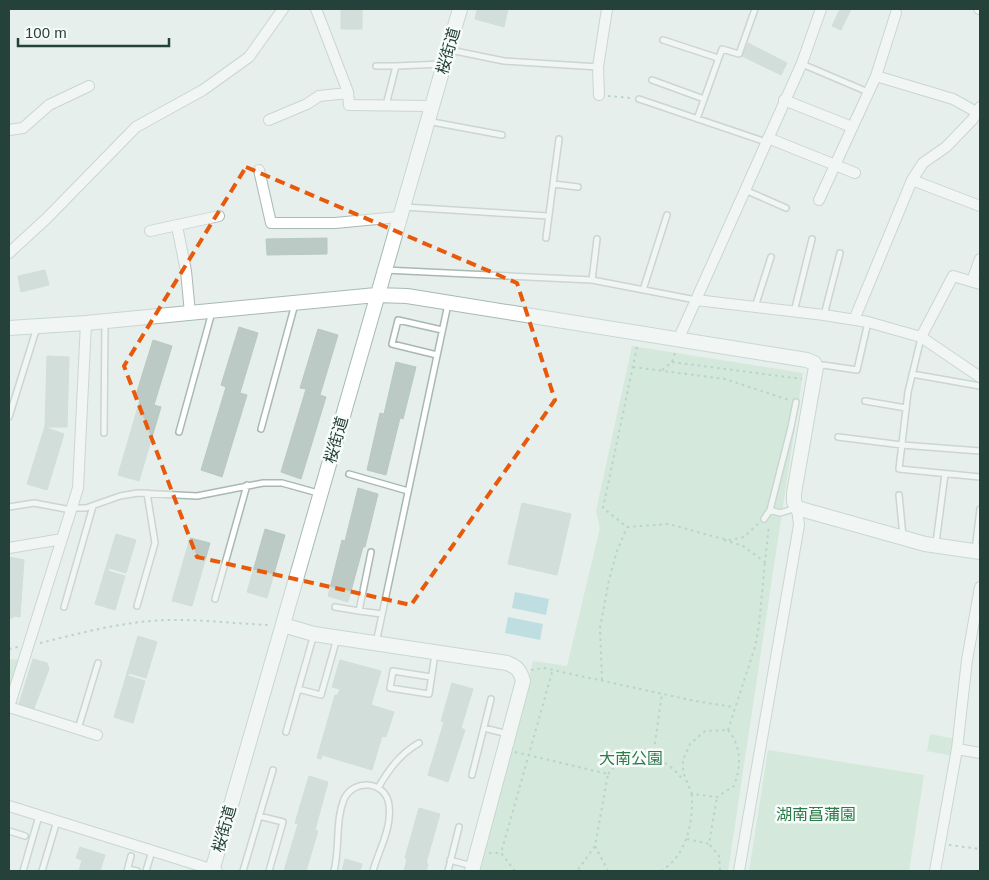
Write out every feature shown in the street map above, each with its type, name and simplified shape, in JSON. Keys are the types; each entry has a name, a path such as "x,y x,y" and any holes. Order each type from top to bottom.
{"street":[{"path":"316,9 348,93 349,106 431,106"},
{"name":"桜街道","path":"214,871 383,270 460,9"},
{"path":"599,95 598,67 607,9"},
{"path":"9,253 47,218 136,127 203,90 249,57 281,10"},
{"path":"677,347 784,100 802,63 817,10"},
{"path":"820,200 876,76 896,13"},
{"path":"854,320 912,180 923,163 946,147 979,111 953,99 876,76"},
{"path":"9,130 23,128 50,105 88,86"},
{"path":"269,120 306,104 319,96 348,93"},
{"path":"784,100 852,127"},
{"path":"767,140 855,173"},
{"path":"259,170 271,223 335,223 400,212"},
{"path":"912,180 980,206"},
{"path":"150,231 219,216"},
{"path":"177,226 186,271 190,313"},
{"path":"921,337 953,276 976,282 980,258"},
{"path":"9,328 86,323 376,295 406,296 448,302 677,347 811,361 816,367 794,493 799,525 739,871"},
{"path":"696,300 868,322 921,337 980,377"},
{"path":"86,323 78,488 9,707 97,735"},
{"path":"797,508 904,539 936,546 978,551"},
{"path":"9,548 62,539"},
{"path":"935,871 957,748 967,660 980,587"},
{"path":"282,625 314,634 506,664 515,666 520,672 523,681 473,869"},
{"path":"957,748 980,753"},
{"path":"9,806 214,871"}],"lane":[{"path":"698,119 722,49 739,54 755,9"},
{"path":"663,40 718,58"},
{"path":"448,50 504,61 598,67"},
{"path":"802,63 868,92"},
{"path":"376,66 444,64"},
{"path":"386,105 396,66"},
{"path":"652,80 704,99"},
{"path":"639,99 767,140"},
{"path":"427,121 502,135"},
{"path":"546,238 558,138"},
{"path":"552,184 578,187"},
{"path":"745,190 786,208"},
{"path":"400,212 548,216"},
{"path":"644,290 668,215"},
{"path":"592,280 597,239"},
{"path":"794,312 812,239"},
{"path":"824,315 840,253"},
{"path":"755,307 771,257"},
{"path":"383,270 592,280 696,300"},
{"path":"376,643 448,302"},
{"path":"261,429 295,303"},
{"path":"179,432 212,311"},
{"path":"437,355 392,344 398,320 442,330"},
{"path":"104,433 105,321"},
{"path":"816,367 823,364 857,370 868,322"},
{"path":"9,417 37,327"},
{"path":"921,337 906,408 899,468 980,477"},
{"path":"912,374 980,386"},
{"path":"865,401 906,408"},
{"path":"764,519 770,510 796,402"},
{"path":"838,437 902,445 980,451"},
{"path":"349,474 408,491"},
{"path":"936,546 945,474"},
{"path":"9,507 34,503 80,509 120,496 147,493 198,496 263,483 282,483 321,494"},
{"path":"215,599 248,485"},
{"path":"136,606 155,543 147,493"},
{"path":"899,495 904,539"},
{"path":"64,607 93,506"},
{"path":"770,510 780,513 797,508"},
{"path":"978,551 980,509"},
{"path":"359,611 372,552"},
{"path":"335,607 382,614"},
{"path":"286,732 314,634"},
{"path":"298,689 322,695 337,637"},
{"path":"431,677 393,671 390,688 429,694 435,652"},
{"path":"78,729 98,663"},
{"path":"472,775 491,700"},
{"path":"484,728 509,734"},
{"path":"378,788 397,759 419,743"},
{"path":"243,871 273,770"},
{"path":"334,871 337,831 345,799 349,792 360,785 367,784 378,788 386,796 389,803 387,833 373,871"},
{"path":"23,871 39,815"},
{"path":"259,816 283,822 269,871"},
{"path":"42,871 57,821"},
{"path":"448,871 459,827"},
{"path":"9,831 25,836"},
{"path":"146,871 152,851"},
{"path":"131,856 127,870 137,871"},
{"path":"450,860 473,869"}],"path":[{"path":"599,95 639,99"},
{"path":"637,347 603,508 627,527 669,524 743,546 765,562"},
{"path":"661,371 672,362 677,347"},
{"path":"672,362 802,380"},
{"path":"633,367 724,379 796,402"},
{"path":"728,730 755,647 759,625 770,510"},
{"path":"719,538 731,540 744,537 764,519"},
{"path":"602,680 600,628 609,580 617,551 627,527"},
{"path":"28,646 121,625 159,621 178,620 282,625"},
{"path":"531,670 553,669 734,707"},
{"path":"501,852 553,669"},
{"path":"652,757 662,693"},
{"path":"686,784 682,772 683,760 690,744 705,732 728,730"},
{"path":"692,794 717,797 734,786 740,763 738,749 728,730"},
{"path":"510,751 608,774"},
{"path":"577,871 595,846 608,774 615,765 626,758 652,757 674,769 692,794 692,824 687,839 681,850 661,871"},
{"path":"709,844 717,797"},
{"path":"687,839 709,844 719,856 720,871"},
{"path":"939,843 980,849"},
{"path":"595,846 608,871"},
{"path":"484,852 501,852"},
{"path":"501,852 516,871"}],"highlighted area":[{"path":"246,167 517,283 555,400 411,605 197,557 124,366"}],"green space":[{"name":"大南公園","path":"632,346 803,373 728,871 480,871 533,661 567,666 600,528 596,511"},
{"path":"9,659 20,660 9,691"},
{"path":"930,734 955,739 953,756 927,751"},
{"name":"湖南菖蒲園","path":"768,750 924,775 909,871 749,871"}],"water":[{"path":"515,592 549,599 546,615 512,608"},
{"path":"508,617 543,624 540,640 505,633"}],"building":[{"path":"341,9 362,9 362,29 341,29"},
{"path":"475,9 508,9 504,27 475,19 477,10"},
{"path":"840,9 851,9 841,30 832,26"},
{"path":"748,43 787,63 781,75 742,56"},
{"path":"327,238 327,254 267,255 266,239"},
{"path":"45,270 49,285 21,292 18,276"},
{"path":"239,327 258,333 240,393 247,395 222,477 201,470 226,387 221,385"},
{"path":"318,329 338,335 320,395 326,397 301,479 281,472 306,389 300,388"},
{"path":"153,340 172,346 154,405 161,407 139,481 118,475 140,400 135,398"},
{"path":"47,356 69,357 67,427 47,428 64,434 47,490 27,484 45,426"},
{"path":"396,362 416,367 403,419 400,418 386,475 367,470 380,413 384,414"},
{"path":"358,488 378,494 365,547 363,547 348,602 328,596 342,540 345,541"},
{"path":"522,503 571,514 557,575 508,564"},
{"path":"265,529 285,535 267,598 247,592"},
{"path":"116,534 136,540 126,573 109,568 108,571 125,576 115,610 95,604"},
{"path":"190,538 210,543 192,606 172,601"},
{"path":"9,557 24,560 20,617 13,616 13,618 9,618"},
{"path":"138,636 157,642 146,678 129,673 128,676 145,681 133,723 114,717"},
{"path":"33,659 47,663 49,669 33,711 19,704"},
{"path":"340,660 381,671 371,705 394,712 386,737 382,736 372,770 322,755 321,759 317,758 335,695 338,695 340,689 332,687"},
{"path":"452,683 473,689 461,728 465,730 448,782 428,775 444,722 441,721"},
{"path":"309,776 328,782 315,830 318,831 306,871 284,871 298,824 295,823"},
{"path":"419,808 440,814 426,863 428,864 426,871 404,871 407,859 405,858"},
{"path":"80,847 105,855 100,871 79,871 82,860 76,858"},
{"path":"345,859 362,864 360,871 342,871"}]}
